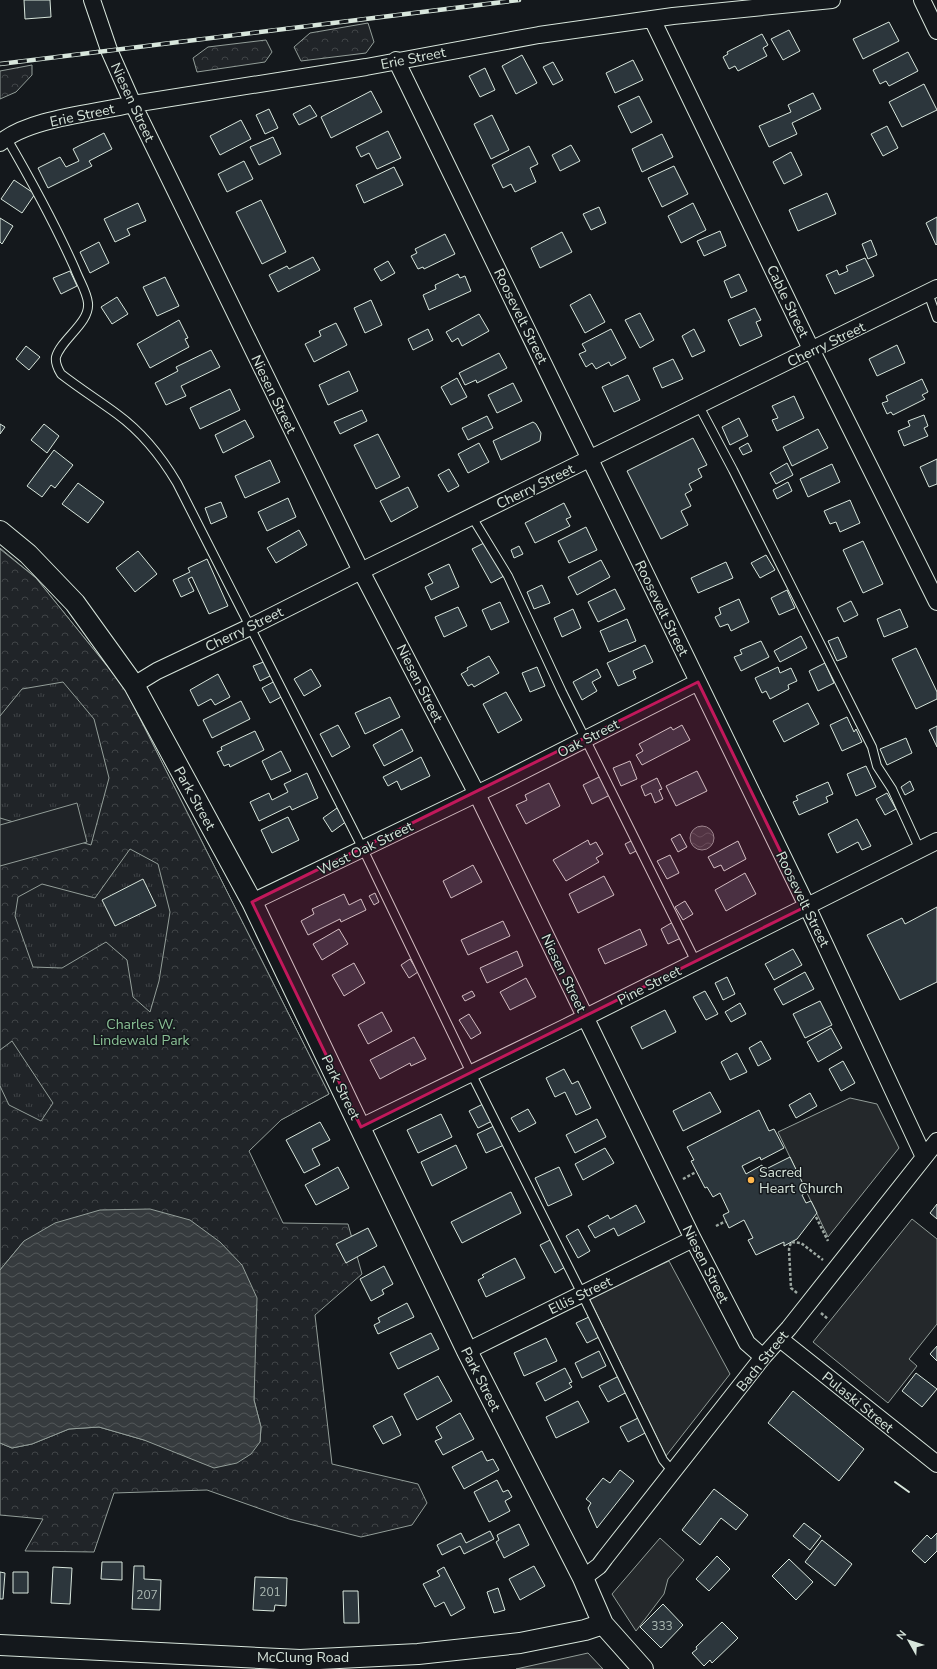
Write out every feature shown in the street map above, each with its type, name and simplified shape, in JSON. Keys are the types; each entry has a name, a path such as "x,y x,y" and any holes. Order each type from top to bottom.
{"street":[{"name":"Niesen Street","path":"92,0 109,50 133,104 361,571 477,794 693,1239 747,1343 763,1357"},
{"name":"Erie Street","path":"3,140 28,128 68,116 133,104 366,67 396,60 539,35 673,16 832,0"},
{"path":"922,0 937,32"},
{"name":"Cable Street","path":"652,19 812,351 937,602"},
{"name":"Roosevelt Street","path":"396,60 807,906 924,1157"},
{"name":"Cherry Street","path":"134,685 157,671 250,627 933,290"},
{"name":"Park Street","path":"0,531 28,554 75,603 134,685 252,902 467,1351 583,1578 603,1624 643,1669"},
{"name":"Oak Street","path":"477,794 698,682"},
{"name":"West Oak Street","path":"252,902 477,794"},
{"name":"Pine Street","path":"361,1127 586,1017 937,841"},
{"name":"Bach Street","path":"583,1578 599,1566 763,1357 780,1339 937,1141"},
{"name":"Ellis Street","path":"467,1351 693,1239"},
{"name":"Pulaski Street","path":"780,1339 937,1464"},
{"name":"McClung Road","path":"0,1645 300,1664 512,1644 585,1630 603,1624"}],"lane":[{"path":"3,140 26,171 69,255 89,304 85,317 56,357 57,366 61,374 118,414 148,441 162,458 177,483 363,849 471,1073 582,1294 663,1460 673,1472"},
{"path":"933,290 937,318"},
{"path":"698,406 733,470 872,747 877,766 892,789 920,850"},
{"path":"472,517 508,576 586,739 696,962"}],"path":[{"path":"816,1217 828,1241"},
{"path":"716,1226 726,1221"},
{"path":"791,1242 801,1243 834,1270"}],"highlighted area":[{"path":"698,682 807,906 361,1127 252,902"}],"green space":[{"path":"368,23 374,42 366,53 301,61 294,47 310,33"},
{"path":"266,40 272,52 265,62 197,72 193,58 208,47"},
{"path":"32,65 32,75 16,92 0,99 0,71"},
{"name":"Charles W. Lindewald Park","path":"0,548 36,578 124,687 329,1094 0,1270"},
{"name":"Charles W. Lindewald Park","path":"0,549 36,578 124,687 329,1094 281,1120 249,1151 283,1223 348,1224 362,1274 315,1315 332,1464 418,1484 427,1503 412,1525 361,1537 289,1519 207,1490 114,1493 94,1552 25,1551 43,1519 0,1515 0,1443 12,1448 32,1444 69,1429 99,1427 144,1440 260,1442 261,1427 254,1400 254,1363 24,1241 0,1270 0,1086 9,1105 41,1121 53,1103 12,1041 0,1050 0,818 91,845 109,778 94,719 63,682 22,689 0,716","holes":["130,849 158,864 170,912 159,981 150,1012 133,997 127,960 106,942 62,968 33,967 15,916 18,897 42,884 95,898"]},
{"path":"77,803 87,842 0,866 0,825"}],"shaded area":[{"path":"850,1098 877,1104 899,1148 828,1237 778,1132"},
{"path":"912,1219 937,1239 937,1324 909,1359 917,1366 888,1403 813,1342"},
{"path":"669,1261 730,1374 666,1456 589,1298"},
{"path":"660,1538 684,1560 668,1579 664,1594 636,1631 612,1594"},
{"path":"588,1653 603,1669 516,1669"}],"water":[{"path":"702,826 711,829 714,838 711,847 702,850 693,847 690,838 693,829"},
{"path":"150,1209 190,1220 220,1242 242,1265 257,1298 254,1400 261,1427 260,1442 251,1454 237,1463 214,1468 144,1440 99,1427 69,1429 32,1444 12,1448 0,1443 0,1270 24,1241 55,1223 100,1210"}],"building":[{"path":"24,0 50,0 51,17 25,19"},
{"path":"889,22 899,41 863,59 853,39"},
{"path":"789,30 800,51 783,60 771,39"},
{"path":"762,34 768,45 763,48 767,56 738,71 735,66 729,69 723,57 728,54 727,52"},
{"path":"908,52 918,71 889,86 886,81 880,84 873,70"},
{"path":"522,55 537,83 516,94 502,66"},
{"path":"633,60 643,80 615,93 606,73"},
{"path":"553,62 563,80 553,85 543,67"},
{"path":"485,68 495,90 480,97 469,76"},
{"path":"924,84 937,110 902,127 889,102"},
{"path":"371,91 382,112 331,138 321,117"},
{"path":"813,93 821,109 792,123 797,134 769,147 759,126 791,112 788,105"},
{"path":"639,96 652,122 631,133 618,106"},
{"path":"310,105 317,116 299,125 293,114"},
{"path":"269,109 278,128 265,134 256,115"},
{"path":"492,115 509,150 491,159 474,124"},
{"path":"241,120 251,139 220,155 210,136"},
{"path":"887,126 898,148 883,156 871,134"},
{"path":"388,131 401,158 377,169 369,153 361,157 356,147"},
{"path":"104,133 112,149 89,161 92,166 48,188 38,168 60,157 66,167 79,161 73,149"},
{"path":"662,134 673,157 642,172 632,149"},
{"path":"273,137 281,154 259,165 250,147"},
{"path":"571,145 580,161 560,171 552,155"},
{"path":"529,146 538,164 530,168 536,182 515,192 511,184 503,188 492,165"},
{"path":"791,152 802,175 784,184 773,162"},
{"path":"244,161 253,179 227,192 218,174"},
{"path":"674,166 688,194 662,207 648,178"},
{"path":"394,167 403,185 364,203 356,185"},
{"path":"14,180 35,194 22,213 1,199"},
{"path":"827,193 836,214 798,231 789,210"},
{"path":"261,200 286,252 262,264 236,212"},
{"path":"138,203 146,221 127,229 130,235 115,242 104,219"},
{"path":"693,203 706,230 681,243 668,216"},
{"path":"599,207 606,223 591,230 583,214"},
{"path":"937,217 937,244 936,245 926,223"},
{"path":"0,218 13,226 2,244 0,242"},
{"path":"720,231 726,246 704,256 697,241"},
{"path":"562,232 572,252 540,268 531,248"},
{"path":"445,234 455,254 424,269 423,267 418,269 411,256 417,253 415,249"},
{"path":"871,240 877,255 868,259 862,244"},
{"path":"99,242 109,263 90,273 80,252"},
{"path":"313,257 320,270 278,292 269,275 287,266 289,269"},
{"path":"865,258 874,276 835,294 826,275 837,270 839,275 848,271 846,266"},
{"path":"388,261 395,273 381,281 374,269"},
{"path":"70,271 77,286 61,294 53,278"},
{"path":"458,274 460,278 465,276 471,291 429,310 423,295 436,289 435,285"},
{"path":"739,274 747,291 731,298 724,281"},
{"path":"165,277 179,306 157,316 143,287"},
{"path":"590,294 605,322 585,333 570,305"},
{"path":"117,297 128,314 112,324 101,307"},
{"path":"371,300 382,325 365,333 354,308"},
{"path":"755,308 761,320 756,322 762,336 740,346 728,320"},
{"path":"640,313 654,340 640,348 625,320"},
{"path":"479,314 489,331 462,346 458,338 452,342 446,332"},
{"path":"179,320 188,338 185,339 189,347 150,368 137,344"},
{"path":"336,323 347,345 314,362 305,344 321,336 319,331"},
{"path":"428,329 433,340 413,350 408,339"},
{"path":"611,329 626,358 611,366 609,362 596,369 592,363 586,367 579,354 586,351 582,344"},
{"path":"694,329 705,351 692,357 682,336"},
{"path":"897,345 905,363 877,376 869,359"},
{"path":"26,346 40,357 29,370 16,359"},
{"path":"211,350 220,367 181,386 186,396 166,405 155,383 178,371 176,367"},
{"path":"499,353 507,368 477,383 476,380 465,385 459,373"},
{"path":"673,359 683,379 662,388 653,368"},
{"path":"349,371 358,391 328,405 319,385"},
{"path":"628,375 640,400 614,412 602,387"},
{"path":"457,378 467,397 451,405 441,387"},
{"path":"922,379 928,392 922,395 925,399 893,415 891,412 887,414 882,403 888,401 886,396"},
{"path":"513,383 522,401 497,413 488,395"},
{"path":"230,389 240,410 200,429 190,408"},
{"path":"794,396 804,418 777,431 772,420 778,418 772,406"},
{"path":"362,410 367,421 340,434 334,422"},
{"path":"924,415 928,426 924,428 928,436 904,446 898,431 910,426 908,421"},
{"path":"487,416 493,428 468,440 462,428"},
{"path":"739,418 748,436 730,445 722,427"},
{"path":"245,420 254,437 223,453 215,435"},
{"path":"533,422 536,424 541,433 540,441 501,460 493,441"},
{"path":"0,424 5,427 0,434"},
{"path":"44,424 59,436 47,453 31,440"},
{"path":"818,429 828,448 792,466 783,447"},
{"path":"378,434 400,477 376,489 354,445"},
{"path":"693,438 707,465 698,469 702,477 689,484 692,490 685,494 691,506 681,511 688,525 661,539 627,471"},
{"path":"479,443 489,462 468,473 458,454"},
{"path":"748,443 752,451 743,455 739,448"},
{"path":"54,450 73,465 55,488 51,485 42,497 27,486"},
{"path":"937,459 937,484 929,487 920,467"},
{"path":"270,460 280,482 245,498 235,476"},
{"path":"787,463 793,475 776,484 770,473"},
{"path":"832,464 840,482 808,497 800,479"},
{"path":"449,469 459,486 448,492 438,475"},
{"path":"788,482 792,491 777,499 773,490"},
{"path":"78,483 104,502 88,523 62,504"},
{"path":"408,487 418,507 391,522 380,501"},
{"path":"288,498 296,517 267,531 258,512"},
{"path":"850,500 860,523 840,532 836,522 830,524 824,511"},
{"path":"221,502 227,517 211,524 205,508"},
{"path":"564,503 571,517 566,519 570,526 535,543 525,523"},
{"path":"586,527 597,550 569,563 558,541"},
{"path":"299,530 307,545 276,563 267,548"},
{"path":"863,541 883,584 863,593 843,550"},
{"path":"486,542 504,576 491,583 472,549"},
{"path":"519,546 523,554 514,558 511,550"},
{"path":"138,551 157,574 135,592 116,568"},
{"path":"766,555 775,570 760,578 751,563"},
{"path":"207,559 228,606 209,614 192,577 188,579 194,591 181,597 173,580 190,572 188,568"},
{"path":"601,560 610,577 577,595 568,577"},
{"path":"726,562 733,578 698,593 691,578"},
{"path":"449,564 459,587 431,600 425,587 433,583 428,574"},
{"path":"542,585 550,603 534,609 527,592"},
{"path":"615,589 625,609 598,622 588,602"},
{"path":"787,590 795,608 779,615 771,598"},
{"path":"739,599 749,622 731,631 728,624 720,627 715,617 721,614 719,608"},
{"path":"851,601 858,615 844,622 837,608"},
{"path":"500,602 509,622 491,630 482,610"},
{"path":"458,607 467,626 444,637 435,617"},
{"path":"573,609 581,628 562,637 554,618"},
{"path":"900,609 908,627 884,637 877,619"},
{"path":"627,619 636,641 609,652 600,631"},
{"path":"801,636 807,648 780,662 774,651"},
{"path":"838,637 847,657 837,661 828,641"},
{"path":"761,641 769,657 741,671 734,657 742,654 740,650"},
{"path":"645,645 653,662 633,671 636,678 618,686 607,663"},
{"path":"916,648 937,692 937,699 916,709 892,659"},
{"path":"489,656 499,673 474,687 472,684 468,686 461,674 468,670 467,668"},
{"path":"266,661 272,675 260,681 253,666"},
{"path":"825,663 834,683 818,691 809,671"},
{"path":"537,667 545,686 530,692 522,673"},
{"path":"778,667 780,673 791,668 797,681 788,685 789,689 770,699 766,691 762,693 755,678"},
{"path":"311,669 321,686 304,696 294,679"},
{"path":"597,669 601,677 592,682 597,691 582,700 573,682"},
{"path":"218,674 230,697 215,705 211,699 198,706 190,690"},
{"path":"275,681 283,696 270,703 262,688"},
{"path":"506,692 522,720 498,733 483,704"},
{"path":"390,697 400,717 365,734 355,713"},
{"path":"241,701 250,719 212,738 203,720"},
{"path":"808,703 819,724 784,742 773,721"},
{"path":"847,717 854,732 856,729 862,742 842,751 830,725"},
{"path":"338,725 350,747 332,757 320,734"},
{"path":"682,725 690,740 642,765 636,755 643,751 639,744 671,727 673,730"},
{"path":"937,726 937,747 929,730"},
{"path":"402,729 413,751 384,766 373,745"},
{"path":"255,731 264,750 230,767 229,764 224,766 217,752 222,750 221,747"},
{"path":"906,738 912,753 887,765 880,749"},
{"path":"281,751 291,771 271,780 262,761"},
{"path":"421,757 430,776 401,790 397,781 388,786 383,777"},
{"path":"630,761 637,779 621,786 613,768"},
{"path":"866,766 876,787 856,796 847,774"},
{"path":"697,771 707,791 676,806 666,786"},
{"path":"307,773 318,798 292,810 290,806 259,821 250,802 269,793 272,800 288,792 284,784"},
{"path":"601,776 610,795 592,804 583,785"},
{"path":"657,778 662,789 659,790 663,799 655,803 651,793 645,796 641,786"},
{"path":"910,781 914,790 905,795 901,787"},
{"path":"828,782 833,794 826,797 828,802 799,815 793,802 798,800 796,796"},
{"path":"549,783 560,806 526,824 516,805 527,800 525,795"},
{"path":"887,793 896,809 885,815 876,799"},
{"path":"337,808 347,821 332,832 323,818"},
{"path":"288,817 299,840 272,853 261,830"},
{"path":"857,819 871,846 862,850 858,842 837,853 828,834"},
{"path":"680,834 687,847 678,852 671,839"},
{"path":"588,840 590,845 596,842 603,854 596,858 599,862 566,881 553,860"},
{"path":"633,840 638,850 630,854 625,844"},
{"path":"738,841 746,859 724,871 721,865 714,868 708,857"},
{"path":"670,855 679,873 667,879 657,861"},
{"path":"473,865 482,882 451,898 443,881"},
{"path":"745,873 756,894 726,911 715,890"},
{"path":"604,876 614,895 578,913 569,894"},
{"path":"143,879 156,906 115,926 102,900"},
{"path":"375,893 379,902 374,905 369,896"},
{"path":"344,894 349,905 361,899 366,910 341,922 340,919 308,935 301,921 314,914 312,909"},
{"path":"685,901 693,914 683,920 675,907"},
{"path":"937,907 937,982 900,1000 867,935 902,918 905,924"},
{"path":"503,921 510,936 468,955 461,940"},
{"path":"673,922 681,938 668,944 661,929"},
{"path":"339,929 348,944 322,960 313,944"},
{"path":"640,929 647,945 605,964 598,949"},
{"path":"793,949 802,965 774,980 765,964"},
{"path":"517,951 523,966 487,983 480,968"},
{"path":"410,959 418,972 409,978 401,965"},
{"path":"354,963 365,983 344,996 332,975"},
{"path":"805,972 814,989 783,1005 774,989"},
{"path":"727,977 735,994 723,1000 715,983"},
{"path":"526,978 536,997 510,1010 500,992"},
{"path":"472,991 475,996 465,1001 462,996"},
{"path":"705,991 718,1014 706,1020 693,997"},
{"path":"820,1001 832,1025 805,1038 793,1014"},
{"path":"740,1003 746,1014 731,1022 725,1012"},
{"path":"665,1010 676,1032 642,1049 631,1027"},
{"path":"382,1012 392,1031 368,1044 358,1025"},
{"path":"469,1014 481,1033 471,1039 459,1020"},
{"path":"831,1028 842,1048 818,1062 807,1042"},
{"path":"414,1037 426,1059 411,1066 410,1063 380,1079 370,1060"},
{"path":"761,1041 771,1059 758,1066 749,1048"},
{"path":"737,1053 747,1072 730,1080 721,1062"},
{"path":"843,1061 855,1083 841,1091 829,1069"},
{"path":"564,1069 572,1084 578,1081 591,1108 576,1115 565,1092 555,1097 546,1078"},
{"path":"710,1092 721,1112 683,1131 673,1111"},
{"path":"810,1093 817,1106 796,1118 789,1105"},
{"path":"483,1104 492,1121 478,1128 469,1111"},
{"path":"528,1109 536,1123 519,1132 511,1118"},
{"name":"Sacred Heart Church","path":"759,1110 769,1131 774,1129 784,1148 761,1160 760,1157 742,1166 746,1174 762,1165 764,1170 790,1157 807,1192 802,1195 806,1203 811,1201 817,1213 797,1239 784,1246 784,1242 756,1255 748,1240 753,1238 744,1220 729,1228 723,1215 729,1212 720,1193 713,1197 707,1187 705,1188 691,1161 694,1160 687,1147"},
{"path":"441,1114 452,1137 418,1153 407,1130"},
{"path":"597,1119 606,1137 575,1153 566,1135"},
{"path":"320,1122 330,1140 312,1149 320,1165 304,1173 286,1140"},
{"path":"494,1126 504,1145 486,1153 477,1134"},
{"path":"456,1145 467,1168 432,1186 421,1162"},
{"path":"605,1148 614,1163 583,1180 575,1164"},
{"path":"338,1167 349,1188 316,1205 305,1185"},
{"path":"559,1167 572,1195 548,1206 535,1178"},
{"path":"511,1192 521,1213 462,1243 451,1222"},
{"path":"937,1204 937,1219 930,1213"},
{"path":"636,1205 645,1222 618,1236 614,1228 595,1238 588,1226 608,1215 610,1219"},
{"path":"368,1228 377,1246 346,1263 336,1244"},
{"path":"578,1229 590,1251 578,1258 566,1236"},
{"path":"552,1239 567,1266 555,1273 540,1245"},
{"path":"515,1258 525,1278 486,1297 478,1280 484,1277 482,1275"},
{"path":"384,1266 393,1284 382,1290 384,1294 371,1301 360,1279"},
{"path":"407,1303 414,1317 378,1334 374,1325 380,1322 378,1318"},
{"path":"591,1316 601,1336 587,1343 576,1323"},
{"path":"431,1333 439,1349 398,1369 390,1353"},
{"path":"546,1338 557,1361 524,1376 514,1353"},
{"path":"937,1346 937,1361 930,1354"},
{"path":"599,1351 606,1366 582,1378 575,1363"},
{"path":"565,1368 572,1382 569,1383 572,1387 545,1401 536,1383"},
{"path":"916,1373 937,1389 922,1407 902,1391"},
{"path":"438,1376 452,1401 417,1420 404,1394"},
{"path":"619,1376 627,1392 608,1402 599,1386"},
{"path":"793,1391 864,1449 839,1481 768,1423"},
{"path":"578,1401 589,1422 556,1438 546,1417"},
{"path":"460,1413 474,1439 443,1455 435,1441 442,1438 436,1427"},
{"path":"392,1416 401,1435 383,1444 373,1426"},
{"path":"640,1417 647,1432 628,1442 620,1427"},
{"path":"482,1451 487,1461 493,1459 499,1470 464,1489 452,1467"},
{"path":"620,1470 634,1481 597,1528 588,1508 591,1503 586,1499 603,1478 610,1483"},
{"path":"497,1480 503,1492 508,1490 512,1497 505,1501 510,1511 489,1522 474,1492"},
{"path":"714,1489 748,1515 736,1530 721,1518 700,1545 682,1530"},
{"path":"804,1523 821,1536 810,1550 793,1536"},
{"path":"519,1524 529,1545 504,1558 496,1542 499,1540 497,1535"},
{"path":"490,1531 494,1539 464,1554 460,1546 442,1555 437,1545 461,1533 466,1543"},
{"path":"937,1533 937,1551 925,1563 912,1551 927,1535 931,1539"},
{"path":"822,1540 852,1564 835,1586 805,1562"},
{"path":"717,1556 730,1569 709,1591 696,1579"},
{"path":"789,1559 813,1582 796,1600 772,1576"},
{"path":"102,1562 122,1562 122,1580 101,1579"},
{"path":"134,1566 144,1566 144,1579 161,1580 160,1610 132,1609"},
{"path":"534,1566 545,1586 520,1600 509,1579"},
{"path":"53,1567 72,1568 70,1604 51,1603"},
{"path":"444,1567 465,1608 451,1616 444,1602 435,1607 423,1584 440,1576 437,1571"},
{"path":"0,1572 5,1573 3,1599 0,1599"},
{"path":"13,1572 28,1572 28,1593 13,1593"},
{"path":"255,1577 287,1578 286,1606 275,1605 274,1611 253,1610"},
{"path":"498,1588 505,1610 494,1613 487,1592"},
{"path":"343,1591 358,1591 359,1623 344,1623"},
{"path":"663,1604 683,1625 661,1648 640,1627"},
{"path":"722,1622 738,1638 712,1663 710,1660 704,1666 692,1653 697,1649 696,1647"}],"railway":[{"path":"0,64 519,0"}],"wall":[{"path":"895,1482 909,1492"}],"place":[{"name":"Sacred Heart Church","path":"751,1180"}]}
